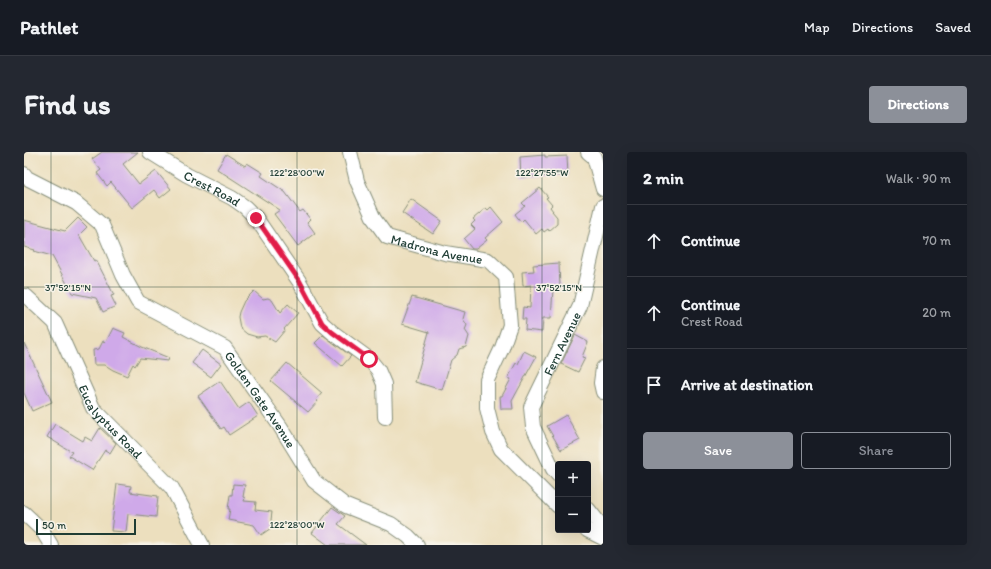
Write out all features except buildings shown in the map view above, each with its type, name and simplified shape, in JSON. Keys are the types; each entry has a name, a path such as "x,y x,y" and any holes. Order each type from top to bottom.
{"street":[{"name":"Crest Road","path":"150,152 187,175 232,198 245,207 256,218 299,280 322,323 369,359 378,370 384,384 385,417"},
{"name":"Madrona Avenue","path":"350,152 360,188 374,219 387,237 445,253 488,260 506,277 510,325 502,348 487,380 487,408 493,432 501,449 555,503"},
{"path":"588,152 594,157 603,189"},
{"name":"Golden Gate Avenue","path":"24,174 27,178 76,203 102,225 123,274 138,302 225,348 280,426 314,481 346,506 391,524 408,536 417,545"},
{"name":"Fern Avenue","path":"555,472 552,469 532,427 531,406 580,306 603,206"},
{"name":"Eucalyptus Road","path":"24,296 55,323 92,408 172,488 202,545"},
{"path":"603,368 601,383 603,392"},
{"path":"24,513 42,530 51,545"},
{"path":"591,513 603,528"},
{"path":"591,532 603,538"}],"route":[{"path":"256,218 299,280 322,323 369,359"}]}
